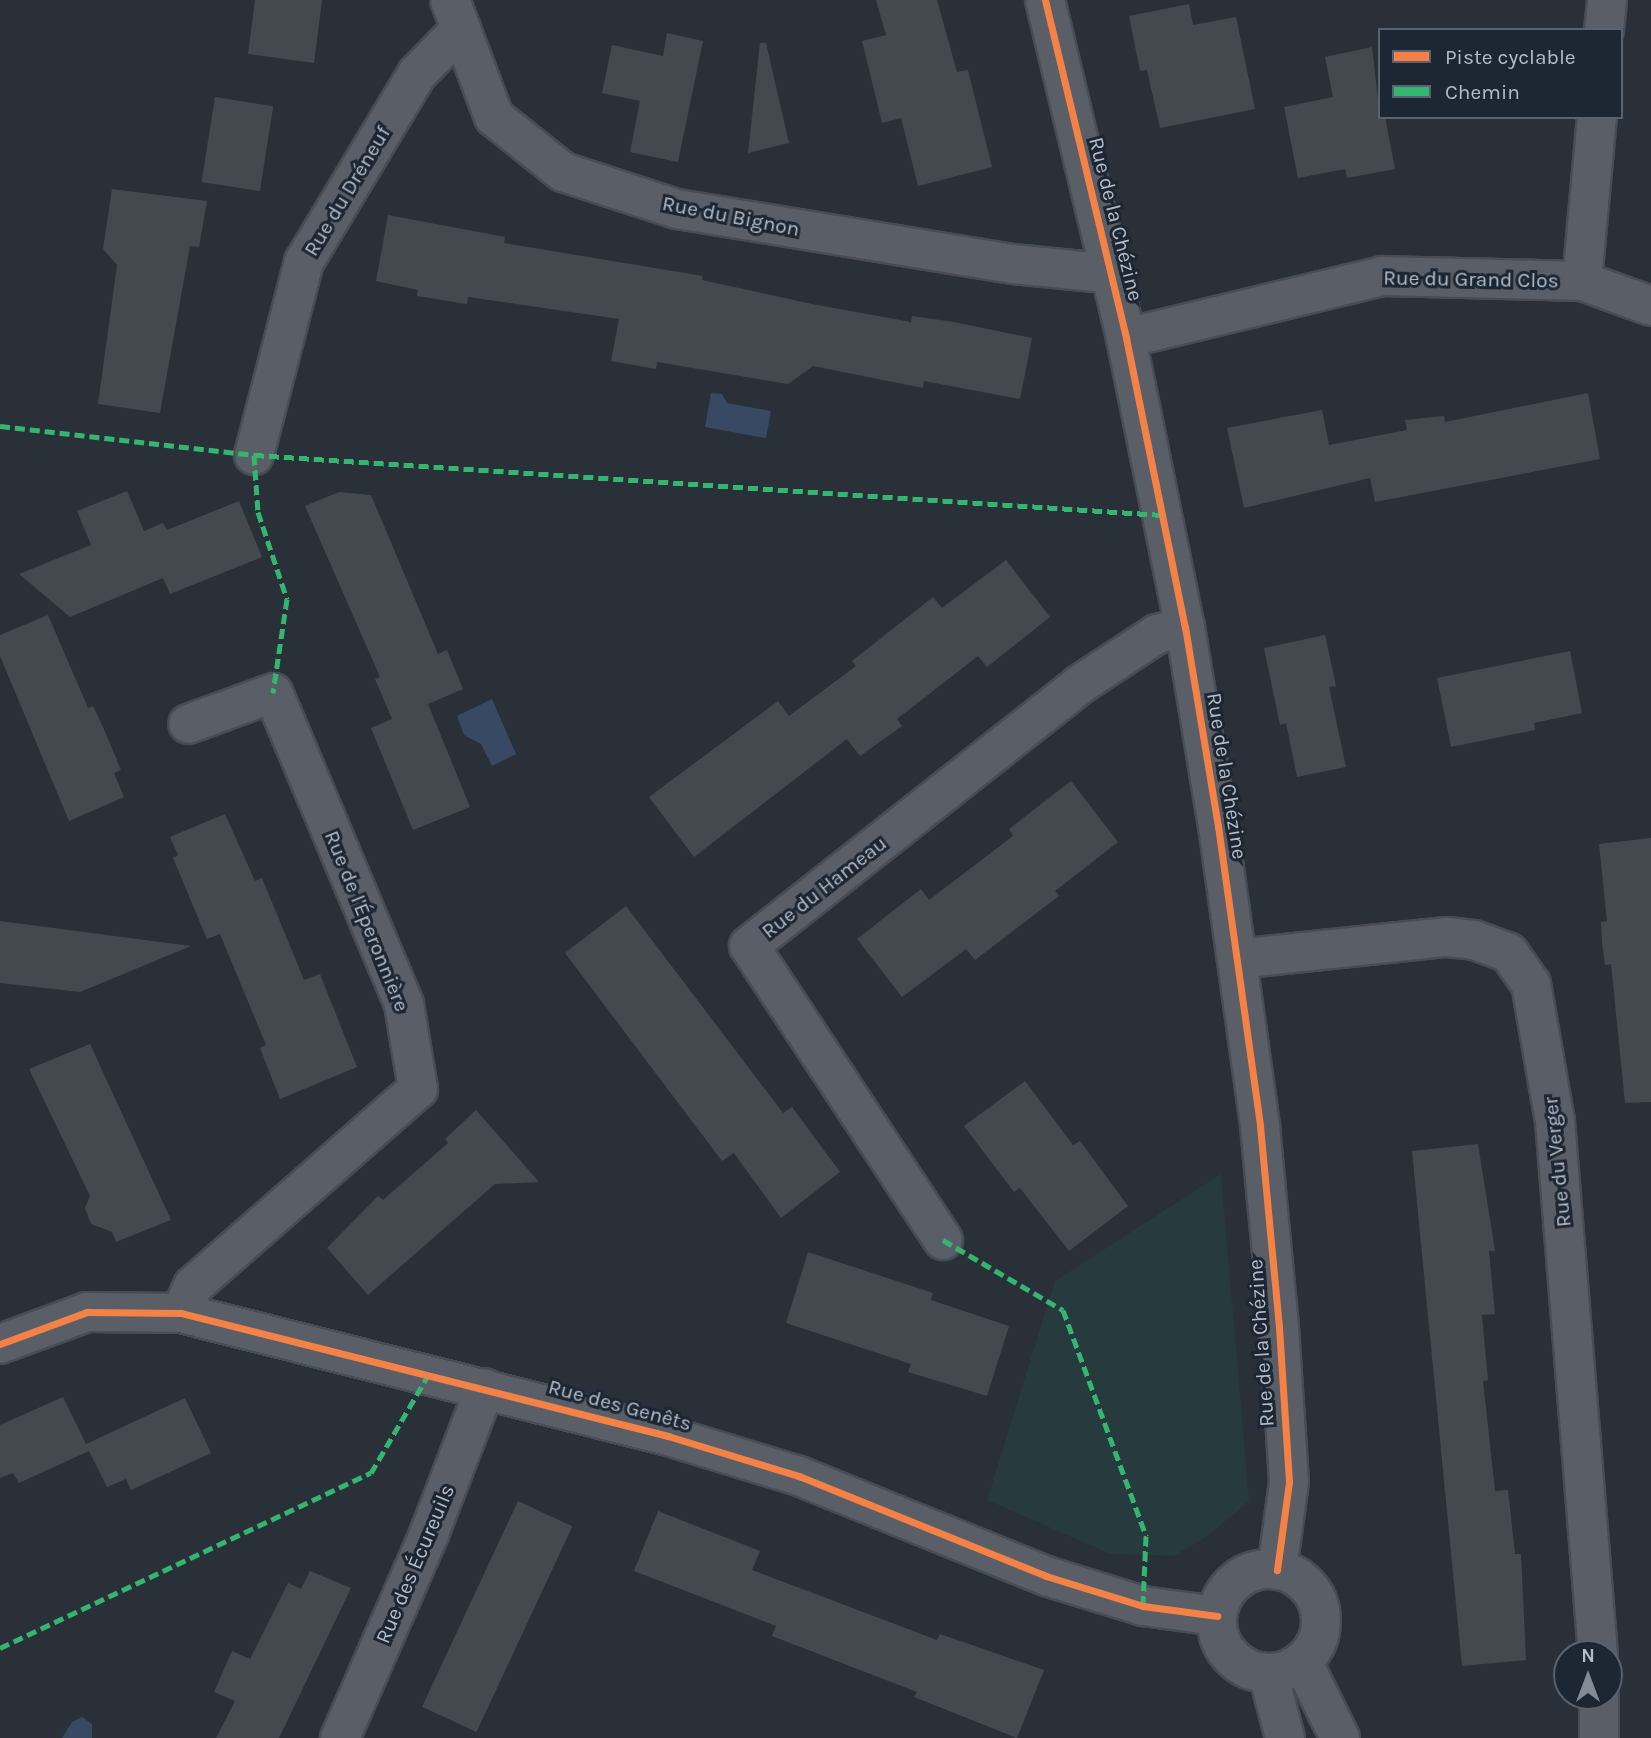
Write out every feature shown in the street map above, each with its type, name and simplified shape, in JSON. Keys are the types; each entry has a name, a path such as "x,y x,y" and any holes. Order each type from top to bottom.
{"street":[{"name":"Rue de la Chézine","path":"1045,0 1113,274 1185,627 1237,959 1260,1126 1289,1482 1277,1570"},
{"path":"1604,28 1607,0"},
{"name":"Rue du Bignon","path":"455,14 494,117 563,172 677,209 1013,264 1113,274"},
{"name":"Rue du Dréneuf","path":"254,455 304,262 455,14"},
{"path":"1582,281 1597,119"},
{"name":"Rue du Grand Clos","path":"1126,338 1382,276 1582,281 1651,306"},
{"name":"Rue du Hameau","path":"943,1240 749,946 1079,685 1157,634 1185,627"},
{"name":"Rue de l'Éperonnière","path":"181,1313 193,1286 418,1089 404,1004 273,693 188,724"},
{"name":"Rue du Verger","path":"1237,959 1447,937 1474,940 1509,953 1531,984 1555,1121 1597,1640"},
{"name":"Rue des Genêts","path":"0,1344 87,1312 181,1313 485,1388 799,1476 1058,1580 1143,1606 1217,1615"},
{"name":"Rue des Écureuils","path":"340,1738 429,1534 485,1388"},
{"path":"1285,1738 1285,1667 1320,1633 1317,1599 1307,1585 1277,1570 1253,1573 1232,1585 1217,1615 1225,1648 1236,1661 1285,1667 1340,1738"},
{"path":"1598,1710 1599,1738"}],"green space":[{"path":"1221,1174 1249,1501 1208,1536 1174,1556 1111,1554 987,1500 1055,1281"}],"water":[{"path":"711,393 722,394 727,403 771,411 766,438 705,427"},
{"path":"492,699 516,754 492,766 481,744 464,735 457,716"},
{"path":"82,1717 92,1724 92,1738 62,1738 72,1722"}],"building":[{"path":"255,0 322,0 314,63 248,54"},
{"path":"876,0 937,0 957,72 968,70 992,167 918,186 901,118 882,123 862,41 886,35"},
{"path":"1189,4 1193,25 1236,17 1255,109 1160,128 1147,70 1140,71 1129,16"},
{"path":"667,33 703,41 678,162 630,152 640,101 602,93 612,45 663,56"},
{"path":"760,43 766,43 789,143 748,153"},
{"path":"1372,47 1378,119 1385,119 1395,169 1347,178 1345,169 1298,178 1284,107 1333,97 1325,57"},
{"path":"215,97 273,106 260,191 202,182"},
{"path":"112,189 207,201 199,247 190,246 160,413 98,404 117,265 103,249"},
{"path":"388,215 505,237 504,243 703,276 702,280 812,304 911,322 912,316 954,322 1032,338 1020,399 924,381 923,388 813,366 788,384 657,362 656,369 611,361 619,319 468,297 467,304 417,296 418,290 376,281"},
{"path":"1588,393 1600,459 1375,502 1370,478 1244,508 1227,428 1322,410 1329,445 1407,430 1405,420 1444,416 1445,422"},
{"path":"127,491 144,531 163,523 167,530 239,501 262,557 170,594 163,578 70,617 19,574 91,545 77,511"},
{"path":"339,492 371,495 438,654 447,650 463,689 428,704 470,807 413,830 371,728 392,719 375,679 380,677 305,506"},
{"path":"1006,560 1050,617 987,667 978,656 897,719 902,726 860,756 847,739 694,857 649,797 778,701 789,716 856,666 852,661 933,597 942,608"},
{"path":"48,615 88,708 93,706 121,770 114,773 124,797 69,821 0,656 0,635"},
{"path":"1325,635 1336,686 1329,687 1346,767 1297,777 1286,723 1280,725 1264,648"},
{"path":"1570,651 1582,713 1534,723 1535,730 1451,747 1437,678"},
{"path":"1071,781 1118,842 1055,891 1059,896 975,960 966,949 902,997 857,939 921,889 929,900 1013,836 1009,829"},
{"path":"225,814 255,881 262,878 304,980 320,974 357,1067 280,1099 260,1048 266,1045 220,934 207,939 173,858 178,855 170,837"},
{"path":"1651,838 1651,1102 1625,1103 1611,964 1605,965 1602,943 1601,922 1607,921 1599,844"},
{"path":"626,906 783,1113 792,1107 840,1172 781,1218 734,1153 722,1161 565,953"},
{"path":"0,921 191,946 80,992 0,983"},
{"path":"90,1044 171,1220 116,1242 112,1232 91,1224 85,1208 90,1196 29,1069"},
{"path":"1025,1081 1073,1145 1080,1141 1128,1206 1069,1251 1020,1188 1014,1192 964,1126"},
{"path":"476,1110 539,1182 495,1184 368,1295 327,1248 378,1196 383,1200 448,1143 445,1139"},
{"path":"1478,1144 1495,1251 1489,1251 1495,1314 1482,1315 1488,1380 1483,1381 1495,1491 1508,1490 1515,1554 1521,1554 1526,1660 1462,1666 1412,1151"},
{"path":"808,1252 933,1293 931,1300 1009,1326 987,1396 908,1372 911,1364 786,1323"},
{"path":"63,1397 86,1444 185,1398 211,1453 131,1490 126,1479 107,1487 89,1451 19,1483 13,1473 0,1478 0,1425"},
{"path":"518,1501 572,1526 476,1732 422,1707"},
{"path":"658,1511 760,1551 752,1570 937,1640 940,1634 1044,1670 1017,1738 914,1697 917,1692 772,1636 776,1626 634,1571"},
{"path":"310,1571 351,1588 279,1738 216,1738 235,1701 214,1692 232,1651 250,1659 288,1583 301,1589"}],"marked path":[{"path":"0,426 254,455 258,512 287,599 273,693"},
{"path":"254,455 1163,515"},
{"path":"943,1240 1063,1310 1146,1536 1143,1606"},
{"path":"0,1648 371,1473 430,1372"}],"cycle path":[{"path":"1045,0 1126,338 1185,627 1218,826 1260,1126 1279,1327 1289,1482 1277,1570"},
{"path":"0,1344 87,1312 181,1313 668,1436 799,1476 1046,1576 1143,1606 1217,1616"}]}
